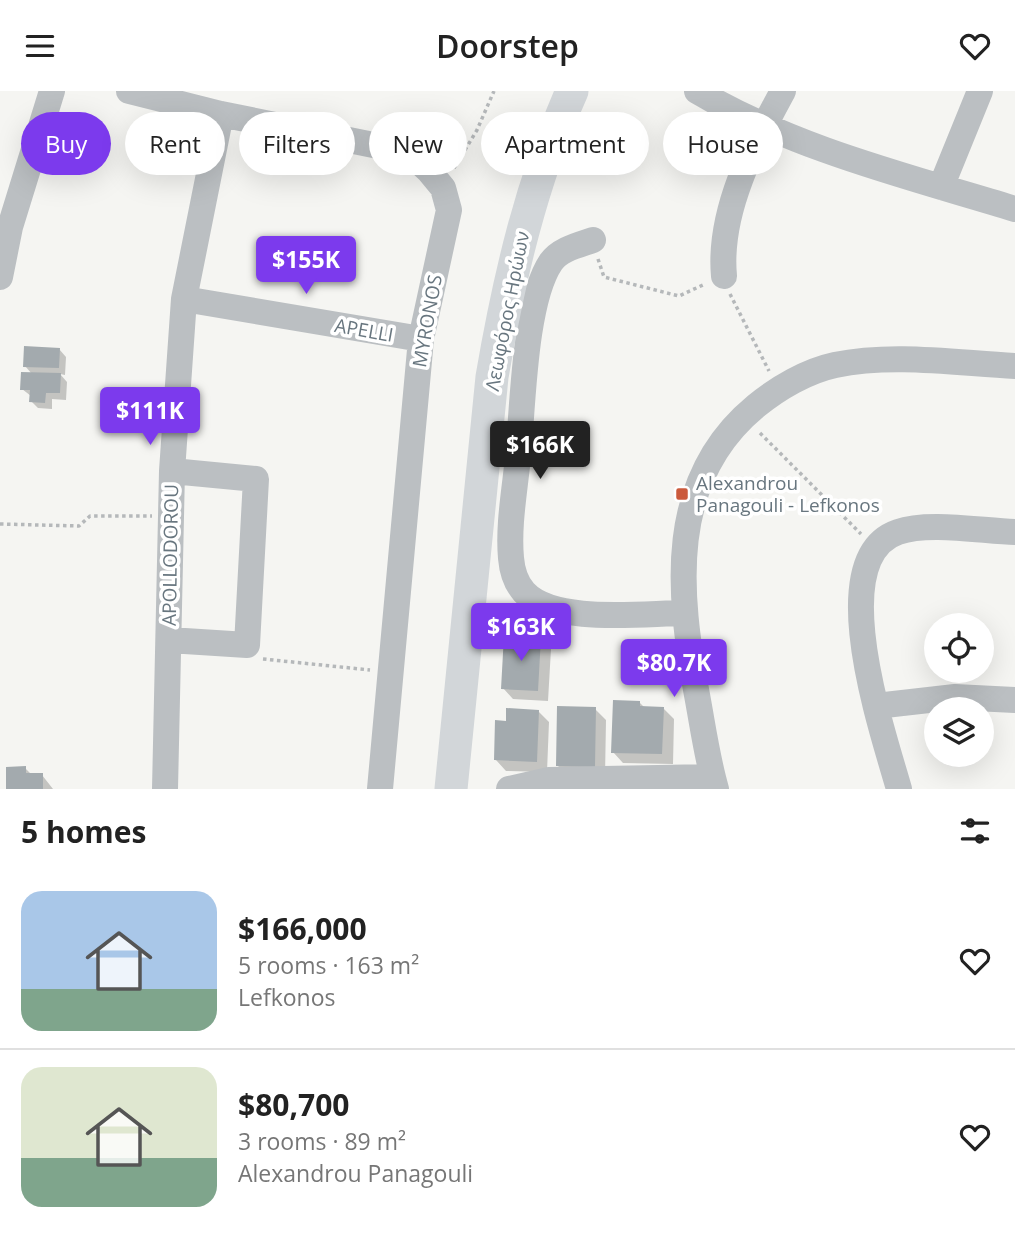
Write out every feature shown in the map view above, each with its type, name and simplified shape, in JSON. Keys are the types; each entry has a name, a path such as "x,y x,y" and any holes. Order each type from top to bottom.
{"main road":[{"name":"Λεωφόρος Ηρώων","path":"451,789 492,377 501,325 527,211 572,91"}],"street":[{"path":"0,277 13,215 52,91"},
{"path":"129,91 213,112"},
{"path":"697,91 738,112"},
{"path":"771,112 783,91"},
{"path":"941,187 980,91"},
{"path":"225,115 398,150 416,159 443,188"},
{"path":"783,132 885,171 1015,209"},
{"name":"APOLLODOROU","path":"165,789 170,517 184,299 209,175"},
{"path":"724,276 724,229 745,175"},
{"name":"MYRONOS","path":"380,789 421,339 449,210 443,188"},
{"path":"593,240 563,252 553,260 530,335 510,539 514,576 524,592 538,603 556,609 582,614 685,613"},
{"name":"APELLI","path":"184,299 421,339"},
{"path":"509,789 549,781 714,783 685,613 682,577 690,510 701,476 719,446 744,416 779,390 832,366 866,359 1015,366"},
{"path":"169,641 247,645 256,479 172,471"},
{"path":"899,789 876,706 860,598 861,577 875,548 897,532 916,528 1015,532"},
{"path":"876,706 955,697 1015,700"}],"path":[{"path":"443,188 477,130 494,91"},
{"path":"593,240 604,277 679,296 724,276 733,305 779,390"},
{"path":"744,416 875,548"},
{"path":"0,524 79,526 90,516 170,517"},
{"path":"247,645 256,659 391,672"}],"building":[{"path":"24,346 60,348 59,368 23,367"},
{"path":"21,372 61,373 60,393 46,393 45,403 29,402 30,390 20,390"},
{"path":"504,635 541,637 538,691 501,689"},
{"path":"613,700 640,701 640,706 664,707 662,754 611,753"},
{"path":"557,706 596,707 595,767 556,766"},
{"path":"506,708 539,710 537,762 494,760 495,720 506,721"},
{"path":"26,766 26,773 43,773 43,789 6,789 6,767"}],"place":[{"name":"Alexandrou Panagouli - Lefkonos","path":"682,494"}]}
